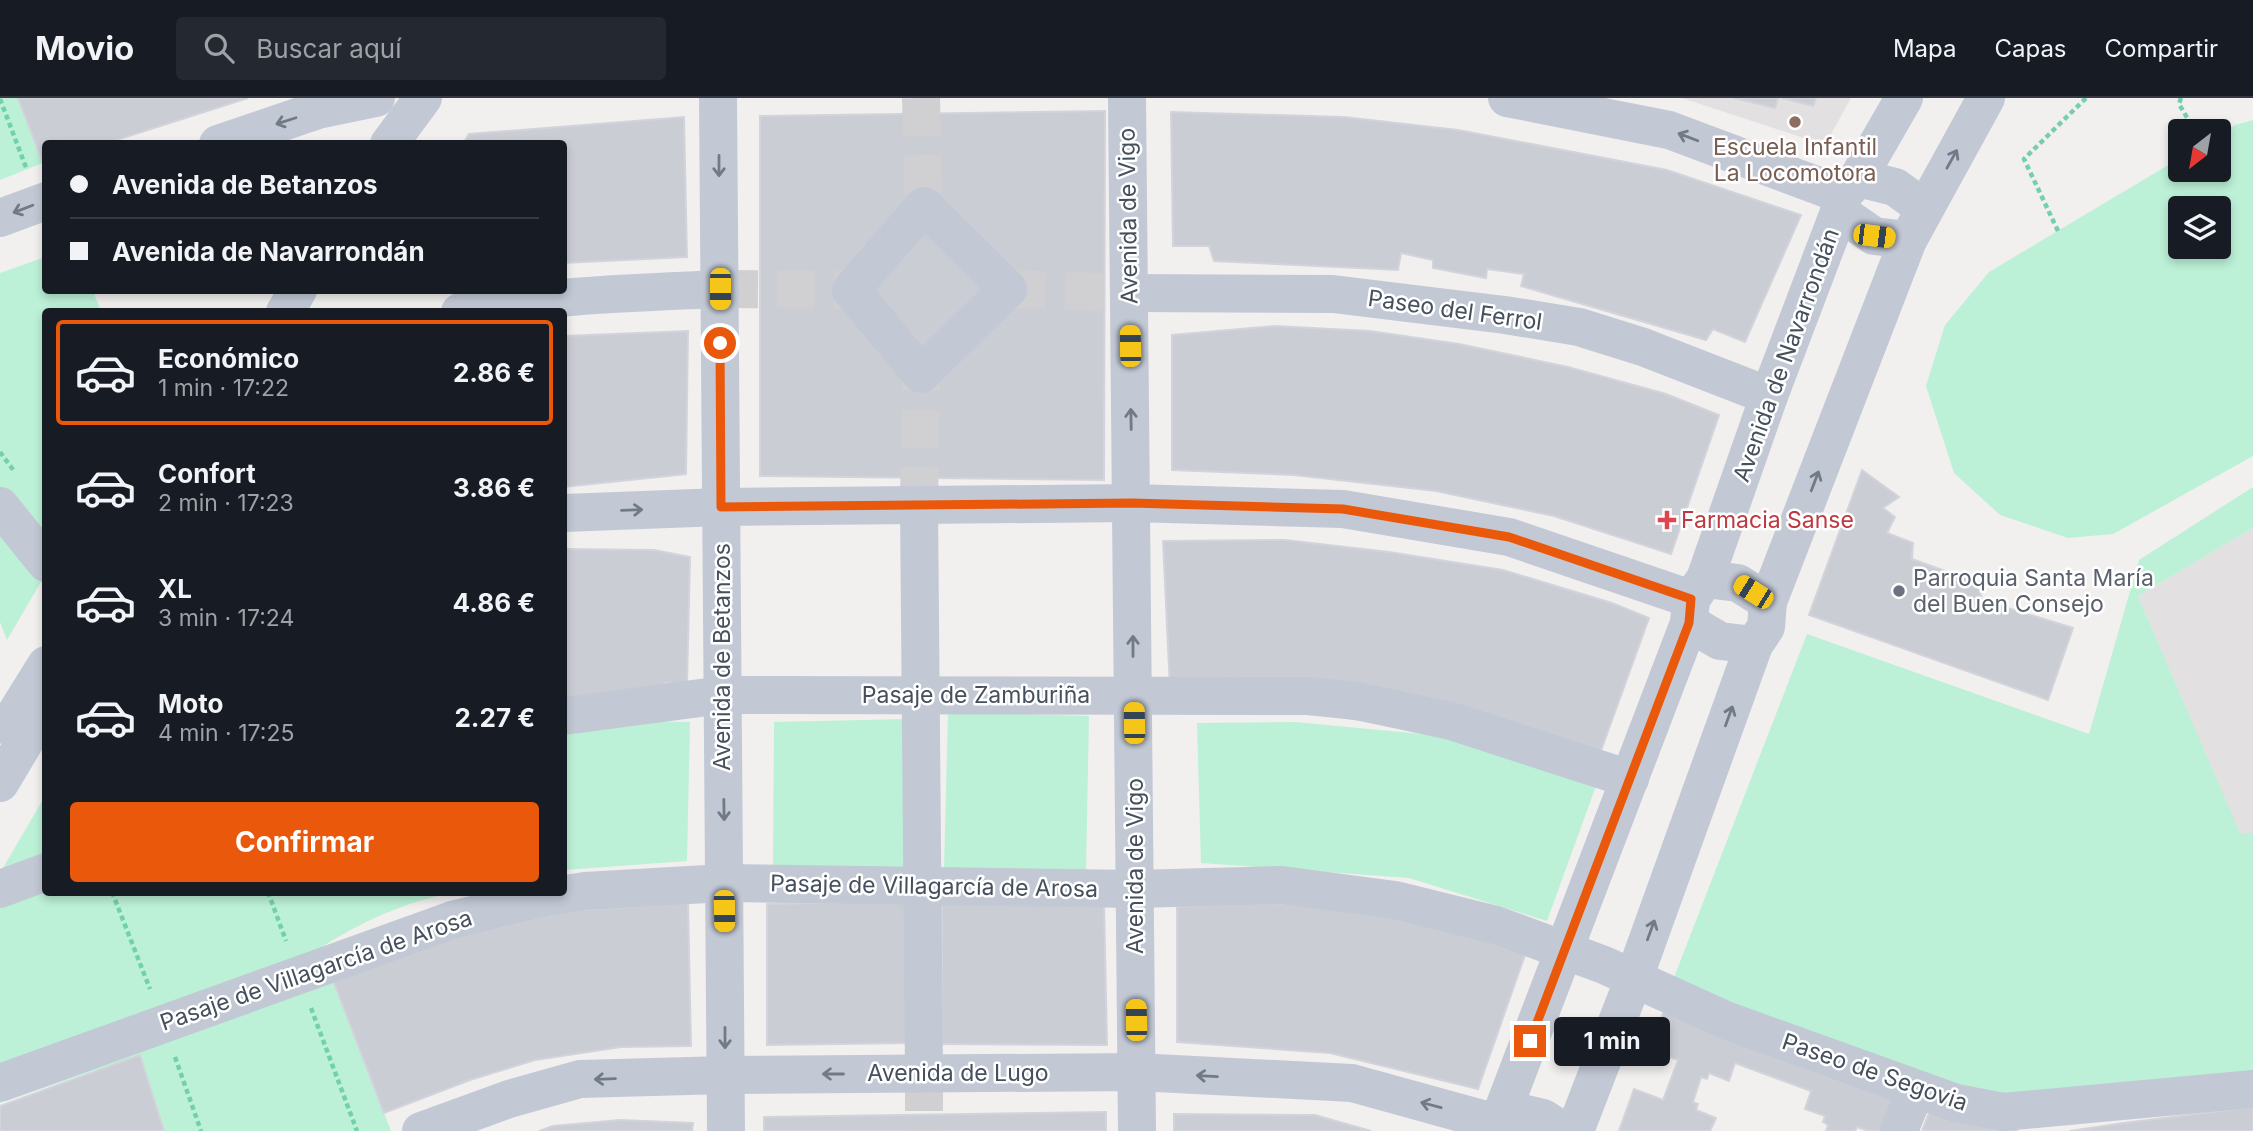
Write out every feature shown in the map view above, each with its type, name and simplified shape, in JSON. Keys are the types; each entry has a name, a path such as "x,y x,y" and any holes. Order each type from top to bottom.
{"street":[{"path":"230,140 318,110 376,98"},
{"path":"367,140 396,98"},
{"path":"392,140 423,98"},
{"name":"Avenida de Betanzos","path":"718,98 726,1131"},
{"name":"Avenida de Vigo","path":"1127,98 1137,1131"},
{"path":"1507,98 1669,130 1847,195 1895,187 1916,224"},
{"name":"Avenida de Navarrondán","path":"1499,1121 1630,779 1769,396 1847,195 1904,98"},
{"path":"1575,1131 1634,978 1754,645 1766,626 1768,602 1916,224 1986,98"},
{"path":"1847,195 1874,236 1916,224"},
{"path":"0,218 42,202"},
{"path":"479,308 561,297 720,289"},
{"name":"Paseo del Ferrol","path":"1129,293 1333,294 1542,321 1579,327 1643,347 1769,396"},
{"path":"567,513 721,507 1132,503 1343,509 1509,537 1695,600 1720,641 1754,645"},
{"path":"919,505 924,1073"},
{"path":"0,506 42,558"},
{"path":"1695,600 1738,583 1768,602"},
{"path":"0,687 42,679"},
{"path":"0,739 42,682"},
{"path":"0,783 42,685"},
{"name":"Pasaje de Zamburiña","path":"567,716 723,695 1308,696 1357,701 1451,721 1630,779"},
{"path":"0,888 42,873"},
{"name":"Pasaje de Villagarcía de Arosa","path":"567,894 724,883 1135,889 1282,884 1395,900 1496,925 1634,978"},
{"name":"Pasaje de Villagarcía de Arosa","path":"0,1083 452,920 552,896"},
{"name":"Paseo de Segovia","path":"1634,978 1728,1021 1956,1103 2003,1112 2253,1089"},
{"name":"Avenida de Lugo","path":"421,1131 509,1099 580,1079 726,1075 1137,1072 1352,1083 1499,1121 1543,1118 1563,1131"},
{"path":"1899,1131 1916,1089"}],"path":[{"path":"2058,231 2024,159 2086,98"},
{"path":"2181,98 2179,104 2188,119"},
{"path":"0,99 42,200"}],"shaded area":[{"name":"Escuela Infantil La Locomotora","path":"1682,98 1851,98 1825,145"},
{"path":"2253,528 2253,833 2240,834 2138,596"}],"green space":[{"path":"0,98 18,98 42,163 0,180"},
{"path":"2253,120 2253,456 2113,534 2068,538 2000,515 1954,473 1926,386 1945,325 1989,272 2168,165 2168,182 2231,182 2231,128"},
{"path":"42,258 42,294 94,294 100,308 42,308 42,580 7,640 0,622 0,273"},
{"path":"2253,487 2253,528 2138,596 2240,833 2253,833 2253,1076 1988,1100 1673,980 1807,634 2089,734 2139,560"},
{"path":"948,712 1089,716 1086,870 944,871"},
{"path":"907,719 905,871 773,867 774,722"},
{"path":"639,721 690,722 687,861 567,870 567,727"},
{"path":"1295,722 1443,736 1596,786 1547,921 1409,878 1201,863 1197,723"},
{"path":"42,801 42,896 440,896 384,914 322,947 391,1131 164,1131 140,1055 0,1103 0,873"}],"building":[{"path":"18,98 248,98 117,140 42,140 42,160"},
{"path":"1734,98 1778,98 1775,108"},
{"path":"1782,98 1816,98 1813,106"},
{"path":"1105,111 1104,480 760,476 760,116"},
{"path":"1171,112 1344,117 1458,130 1667,170 1801,215 1745,342 1713,329 1706,340 1521,286 1524,274 1487,269 1486,278 1433,268 1433,260 1401,253 1398,270 1214,261 1209,246 1173,246"},
{"path":"684,117 687,257 567,263 567,140 465,140 469,134"},
{"path":"1275,326 1370,331 1459,344 1568,367 1666,394 1719,415 1671,554 1554,516 1436,491 1294,475 1172,470 1172,335"},
{"path":"688,331 686,474 567,487 567,336"},
{"name":"Parroquia Santa María del Buen Consejo","path":"1862,470 1899,497 1883,508 1895,517 1887,533 1913,543 1912,559 1978,583 1982,600 2073,628 2048,700 1809,615"},
{"path":"1285,540 1389,552 1503,570 1612,603 1649,618 1598,759 1170,689 1163,541"},
{"path":"567,549 654,550 690,557 687,685 665,683 661,692 567,700"},
{"path":"913,901 912,1043 767,1045 767,904"},
{"path":"688,903 691,1046 621,1047 535,1060 470,1080 384,1113 333,980 424,945 566,911"},
{"path":"942,903 1104,903 1107,1045 942,1044"},
{"path":"1264,903 1347,907 1441,926 1526,952 1478,1089 1330,1053 1177,1042 1177,907"},
{"path":"1667,1003 1903,1090 1888,1131 1869,1131 1857,1127 1855,1131 1826,1131 1828,1125 1823,1122 1825,1116 1805,1109 1811,1091 1735,1063 1729,1081 1709,1073 1707,1079 1701,1077 1693,1102 1698,1104 1696,1110 1716,1118 1710,1131 1619,1131 1634,1089 1663,1100 1678,1060 1649,1050"},
{"path":"140,1055 164,1131 0,1131 0,1106"},
{"path":"2253,1107 2253,1131 2070,1131 2123,1123"},
{"path":"1931,1108 1987,1126 2018,1131 1922,1131"},
{"path":"1106,1112 1106,1131 764,1131 764,1117"},
{"path":"1174,1114 1315,1115 1371,1131 1174,1131"},
{"path":"620,1120 693,1123 692,1131 539,1131 553,1126"}],"tunnel":[{"path":"921,98 924,206"},
{"path":"720,289 851,290"},
{"path":"1008,289 1129,293"},
{"path":"919,505 921,374"},
{"path":"924,1073 924,1131"}],"place":[{"name":"Escuela Infantil La Locomotora","path":"1795,122"},
{"name":"Farmacia Sanse","path":"1667,520"},
{"name":"Parroquia Santa María del Buen Consejo","path":"1899,591"}],"route":[{"path":"720,343 721,507 1132,503 1343,509 1509,537 1691,599 1689,623 1530,1041"}]}
